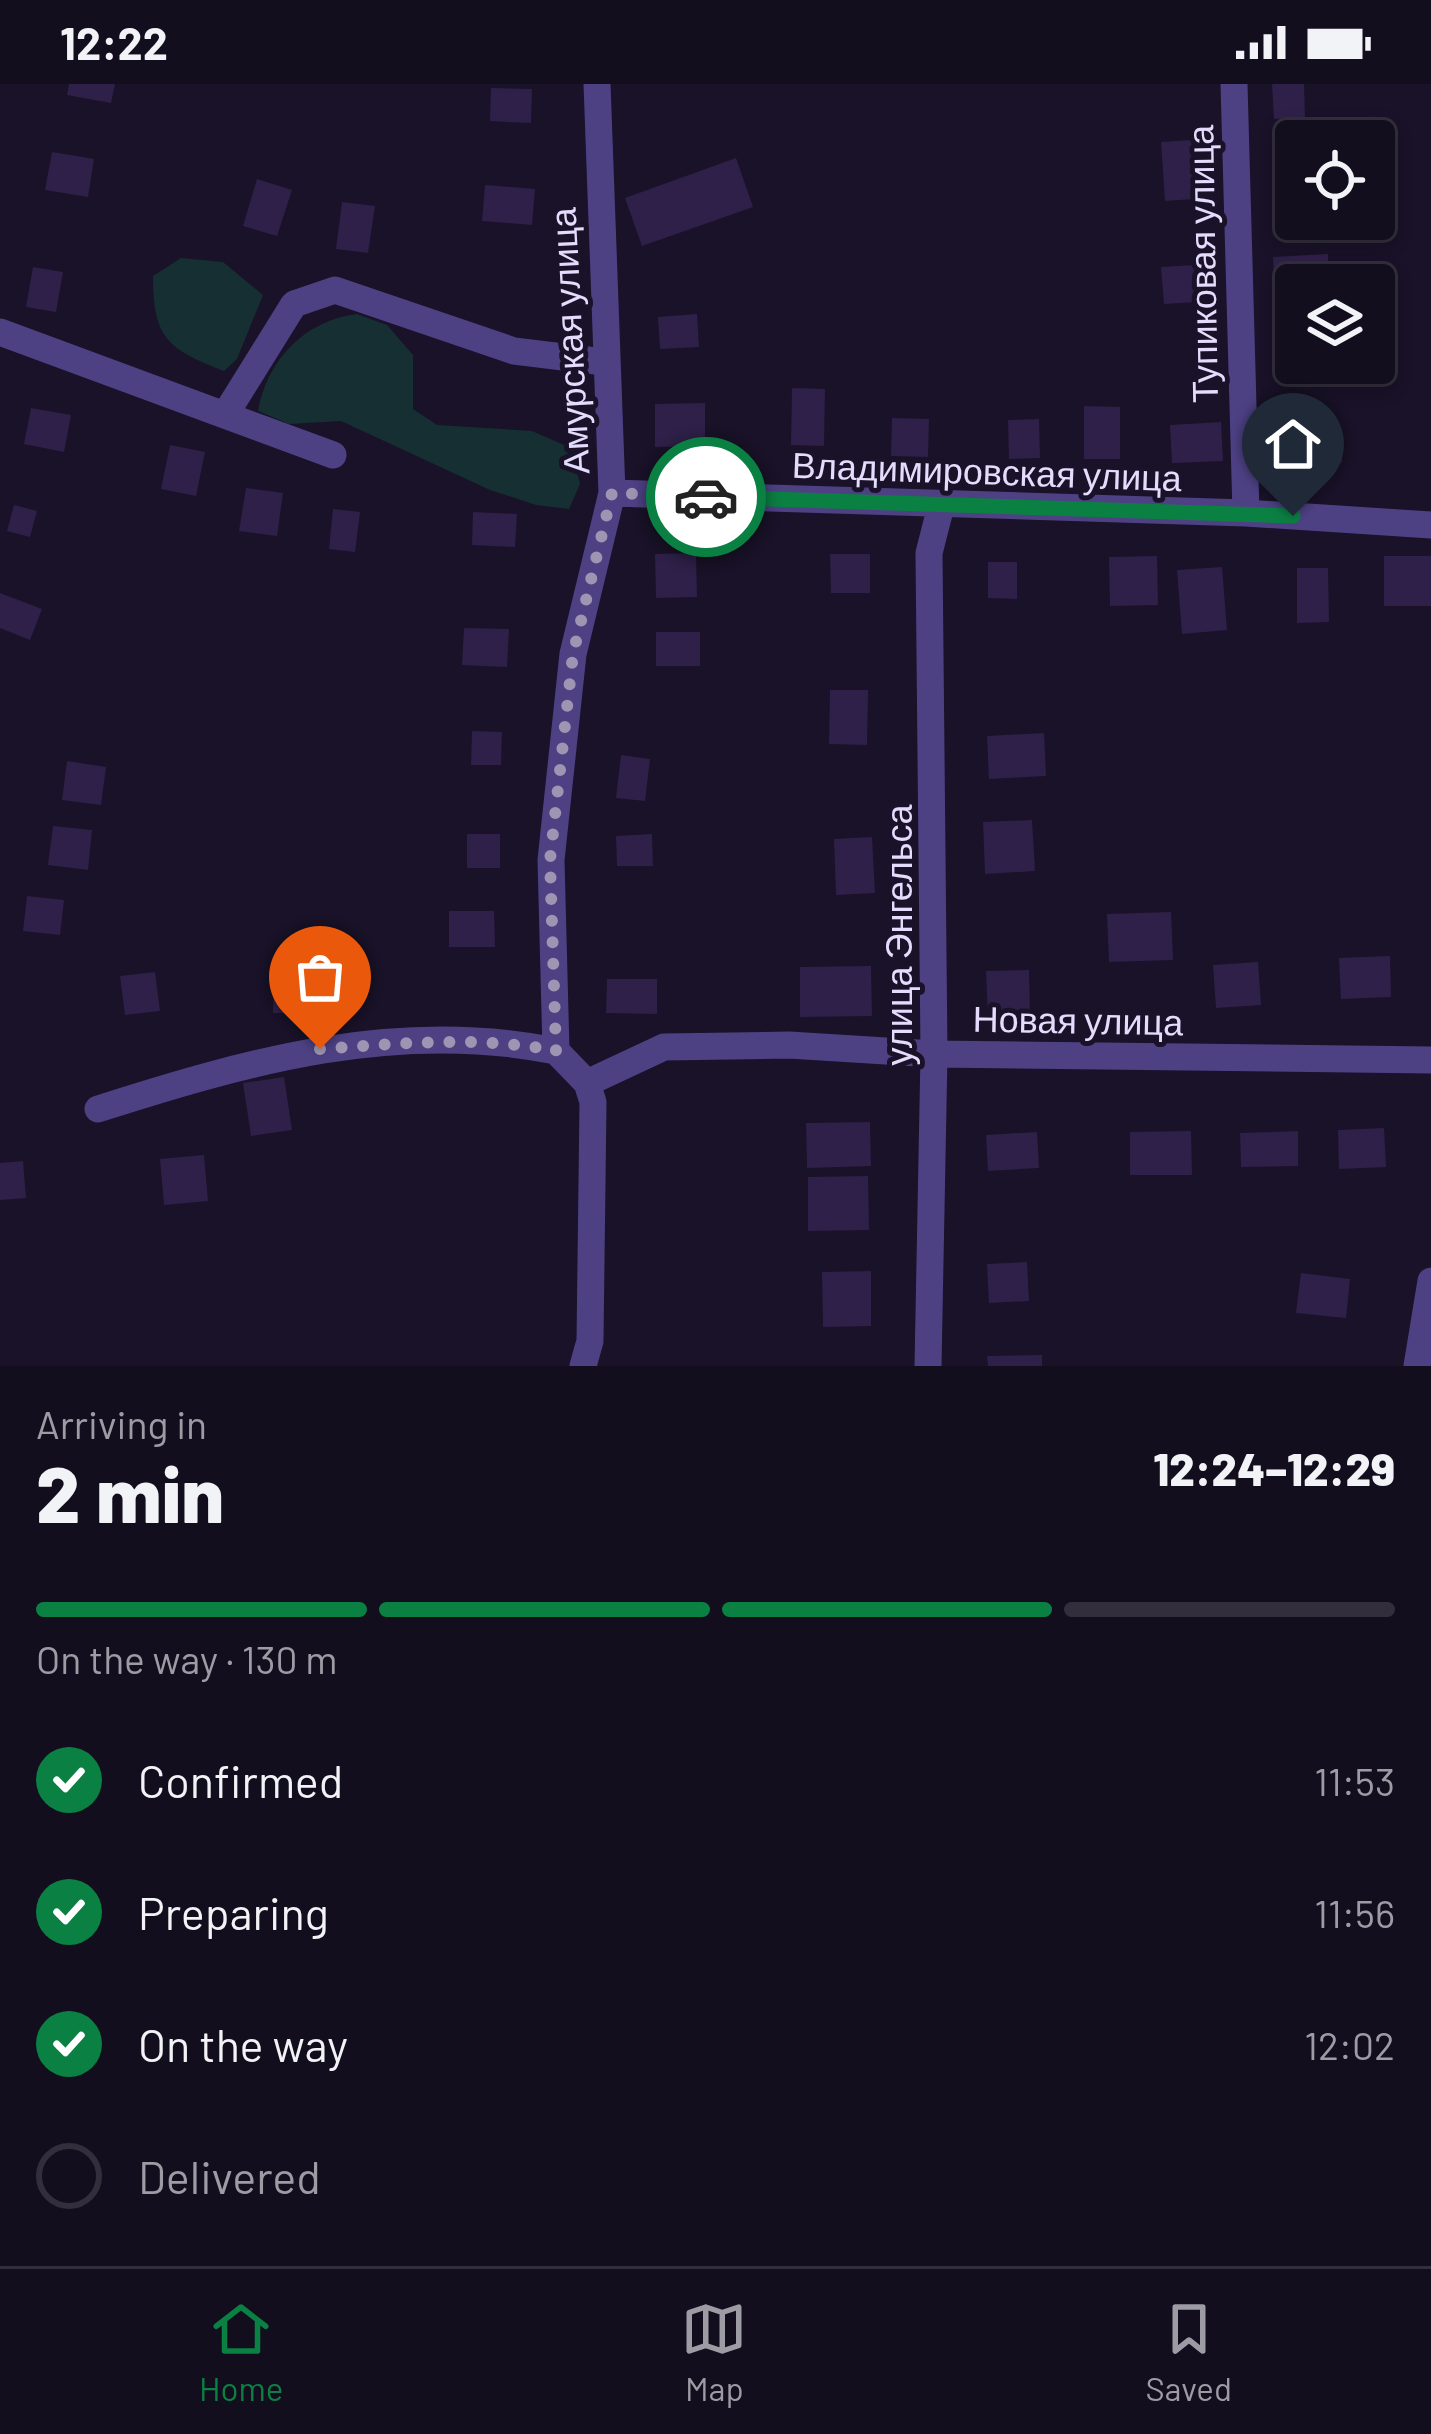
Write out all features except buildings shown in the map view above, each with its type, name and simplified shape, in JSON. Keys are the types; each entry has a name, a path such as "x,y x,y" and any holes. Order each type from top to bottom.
{"street":[{"name":"Амурская улица","path":"556,1051 550,860 573,654 612,493 597,84"},
{"name":"Тупиковая улица","path":"1234,84 1246,513"},
{"path":"226,415 295,304 335,290 514,351 604,362"},
{"path":"0,332 333,454"},
{"name":"Владимировская улица","path":"612,493 1246,513 1431,525"},
{"name":"улица Энгельса","path":"928,1366 934,1054 929,553 941,506"},
{"path":"98,1109 247,1061 320,1049 437,1041 519,1043 556,1051 587,1083 593,1102 590,1341 583,1366"},
{"name":"Новая улица","path":"587,1083 664,1047 789,1045 934,1054 1431,1060"},
{"path":"1417,1366 1431,1281"}],"green space":[{"path":"181,258 223,262 263,295 237,359 224,371 177,348 161,328 153,276"},
{"path":"357,314 387,325 413,355 413,409 437,425 532,431 571,448 580,484 569,509 536,505 490,490 341,421 289,424 258,411 270,375 292,345 321,324"}],"way so far":[{"path":"320,1049 437,1041 519,1043 556,1051 550,860 573,654 612,493 706,497"}],"route":[{"path":"706,497 1293,516"}]}
